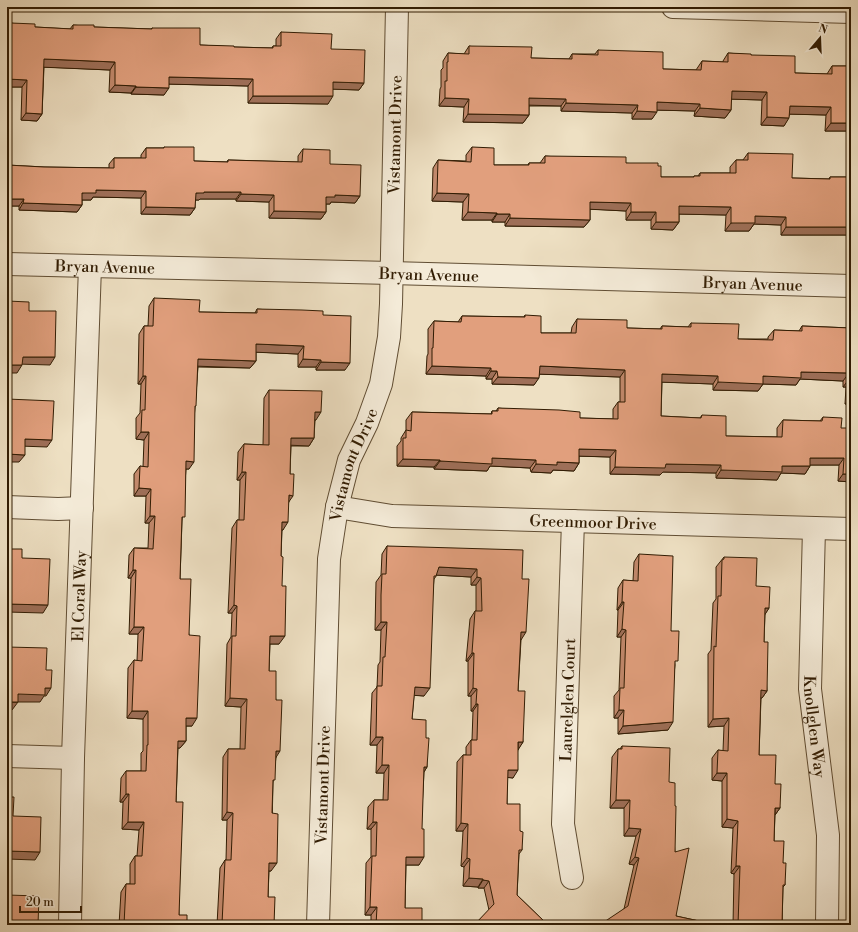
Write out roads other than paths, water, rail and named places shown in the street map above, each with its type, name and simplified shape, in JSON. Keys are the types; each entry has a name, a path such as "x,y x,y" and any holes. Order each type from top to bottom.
{"street":[{"name":"Vistamont Drive","path":"318,925 329,558 337,507 349,460 367,423 381,384 389,337 397,7"},
{"path":"673,7 851,12"},
{"name":"Bryan Avenue","path":"7,264 851,286"},
{"name":"El Coral Way","path":"70,925 73,758 90,266"},
{"path":"7,507 58,509 82,508"},
{"name":"Greenmoor Drive","path":"337,507 392,516 851,529"},
{"name":"Laurelglen Court","path":"572,878 563,824 573,521"},
{"name":"Knollglen Way","path":"814,528 810,689 828,835 827,925"},
{"path":"7,756 73,758"}]}
